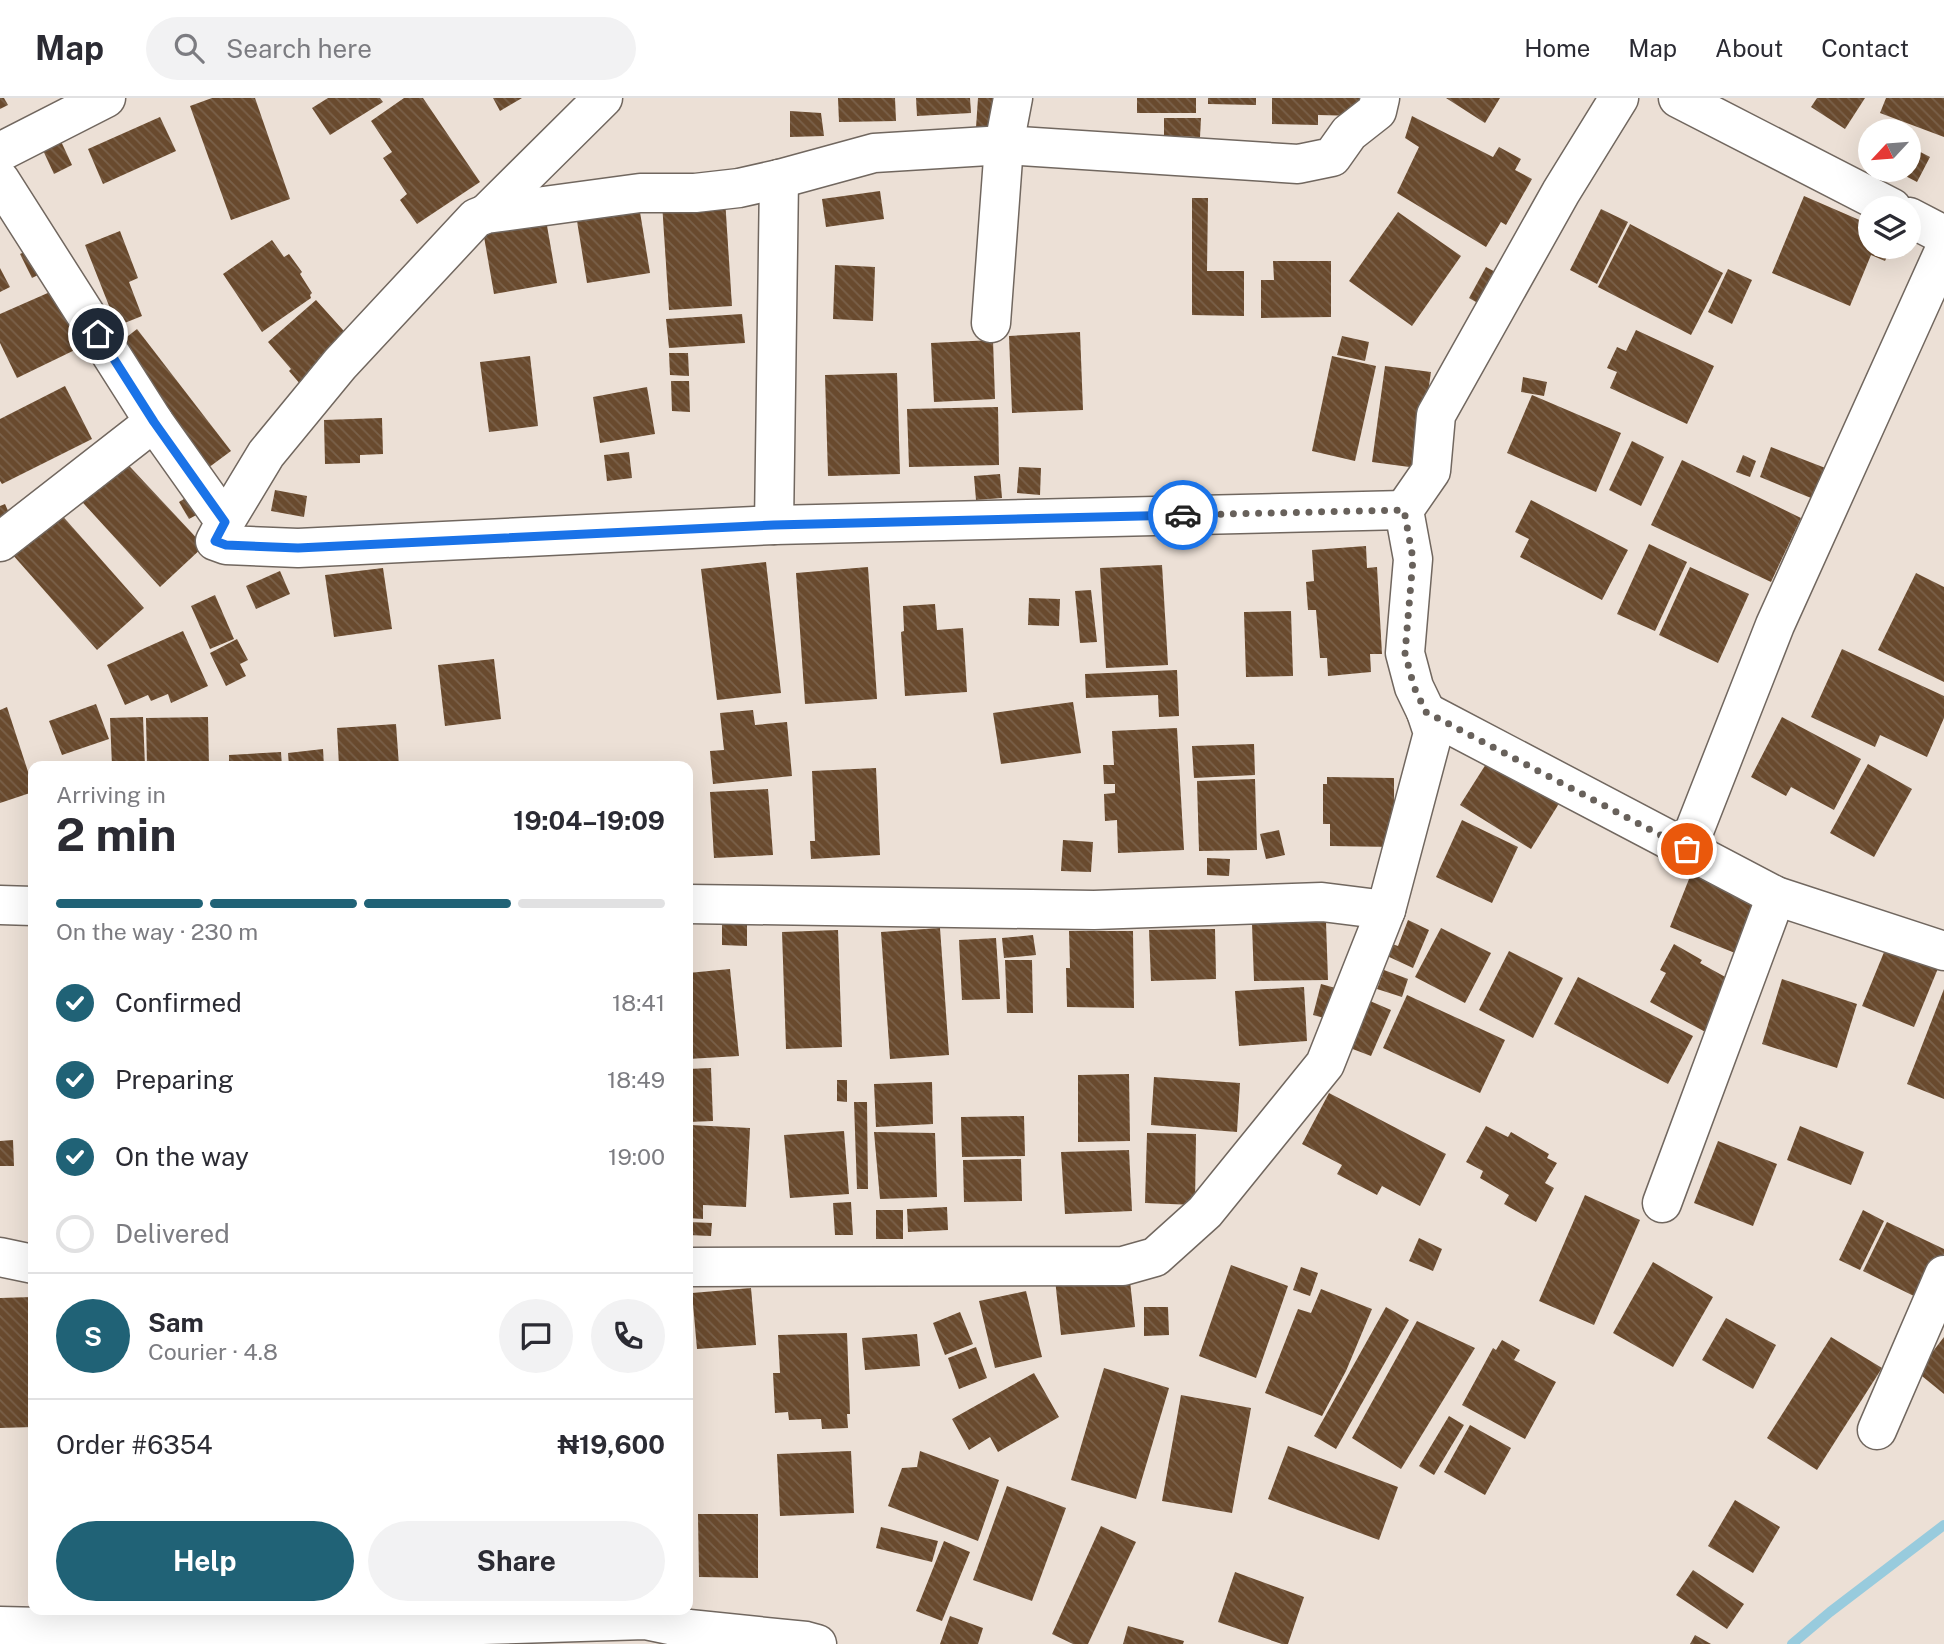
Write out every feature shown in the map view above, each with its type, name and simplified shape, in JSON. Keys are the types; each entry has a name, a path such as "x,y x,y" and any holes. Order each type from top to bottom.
{"street":[{"path":"0,152 106,98"},
{"path":"486,214 603,98"},
{"path":"990,323 1004,145 1013,98"},
{"path":"1380,98 1377,111 1349,132 1332,158 1298,164 1004,145 874,153 739,188 695,192 640,192 486,214 465,227 340,364 266,454 215,541 226,545 298,548 774,525 1404,510"},
{"path":"693,1266 1123,1266 1155,1257 1205,1212 1325,1064 1386,910 1433,733 1414,687 1405,653 1413,559 1404,510 1431,471 1436,415 1561,192 1619,98"},
{"path":"1678,98 1869,196"},
{"path":"774,525 779,179"},
{"path":"0,180 154,422 225,522"},
{"path":"1921,223 1944,235"},
{"path":"1687,849 1775,625 1944,251"},
{"path":"0,542 154,422"},
{"path":"1426,712 1776,896 1944,951"},
{"path":"1662,1203 1776,896"},
{"path":"693,904 1094,910 1322,902 1386,910"},
{"path":"0,905 28,906"},
{"path":"0,1257 28,1263"},
{"path":"1877,1430 1944,1275"},
{"path":"0,1626 255,1621 648,1632 689,1629 810,1643"}],"building":[{"path":"0,98 4,98 8,105 0,109"},
{"path":"212,98 255,98 290,199 231,220 190,106"},
{"path":"328,98 380,98 383,102 330,135 312,108"},
{"path":"404,98 423,98 480,182 417,224 400,200 407,194 383,158 392,152 371,121"},
{"path":"493,98 522,98 500,111"},
{"path":"838,98 895,98 896,121 839,122"},
{"path":"916,98 970,98 971,113 917,116"},
{"path":"978,98 998,98 996,130 976,128"},
{"path":"1137,98 1196,98 1196,113 1137,113"},
{"path":"1208,98 1256,98 1256,105 1208,104"},
{"path":"1272,98 1359,98 1359,116 1318,115 1318,125 1272,124"},
{"path":"1446,98 1500,98 1485,123"},
{"path":"1817,98 1865,98 1845,129 1811,107"},
{"path":"1886,98 1944,98 1944,137 1922,129 1922,119 1896,119 1880,113"},
{"path":"790,111 821,113 824,136 790,137"},
{"path":"1412,116 1493,157 1499,147 1521,159 1515,170 1532,179 1506,225 1501,222 1486,247 1397,193 1419,147 1405,138"},
{"path":"160,117 176,151 103,184 88,149"},
{"path":"1164,118 1201,118 1200,137 1164,136"},
{"path":"59,137 72,165 54,174 41,146"},
{"path":"1922,153 1930,157 1922,172"},
{"path":"880,191 884,219 826,227 822,199"},
{"path":"1804,196 1858,219 1858,259 1869,259 1850,306 1772,273"},
{"path":"1192,198 1208,198 1207,271 1244,271 1244,316 1192,315"},
{"path":"725,199 732,306 669,310 662,203"},
{"path":"1601,209 1628,222 1597,284 1570,270"},
{"path":"640,212 650,273 587,283 577,221"},
{"path":"1398,212 1461,256 1412,326 1349,281"},
{"path":"546,220 557,283 494,294 483,231"},
{"path":"1630,224 1723,273 1691,335 1598,287"},
{"path":"120,231 138,278 129,282 142,316 117,326 85,245"},
{"path":"272,240 284,257 289,254 312,293 311,298 262,332 223,274"},
{"path":"39,245 50,269 32,278 20,254"},
{"path":"1273,261 1331,261 1331,317 1261,318 1261,280 1274,280"},
{"path":"835,265 875,267 873,321 833,319"},
{"path":"1486,267 1501,275 1483,306 1469,298"},
{"path":"0,268 10,287 0,292"},
{"path":"1728,269 1752,280 1732,324 1708,312"},
{"path":"50,292 81,347 17,378 0,343 0,314"},
{"path":"316,300 352,340 301,385 268,342"},
{"path":"742,314 745,343 669,348 666,319"},
{"path":"137,329 231,451 208,468 114,347"},
{"path":"1636,330 1714,366 1687,424 1610,388 1617,372 1607,368 1617,347 1626,351"},
{"path":"1080,332 1083,410 1012,413 1009,336"},
{"path":"1342,336 1369,342 1365,361 1337,355"},
{"path":"993,340 995,399 934,402 931,343"},
{"path":"669,353 688,353 689,376 670,375"},
{"path":"530,356 538,426 489,432 480,362"},
{"path":"1332,356 1376,366 1355,461 1312,451"},
{"path":"1385,366 1431,372 1417,468 1372,462"},
{"path":"897,373 900,474 828,476 825,375"},
{"path":"1523,377 1547,382 1544,396 1521,392"},
{"path":"671,381 689,381 690,412 672,411"},
{"path":"65,386 92,439 2,484 0,419"},
{"path":"647,387 655,434 600,443 593,397"},
{"path":"1532,395 1621,433 1596,492 1507,453"},
{"path":"998,407 999,465 909,467 907,409"},
{"path":"382,418 383,454 360,455 360,463 325,464 324,420"},
{"path":"1632,441 1664,457 1641,506 1609,490"},
{"path":"1771,447 1828,469 1816,500 1760,477"},
{"path":"629,452 632,478 607,481 604,455"},
{"path":"119,455 204,546 160,587 74,493"},
{"path":"1743,455 1756,461 1750,477 1736,472"},
{"path":"1682,460 1801,518 1771,582 1651,525"},
{"path":"1019,467 1041,468 1040,495 1017,493"},
{"path":"1000,474 1002,498 976,500 974,476"},
{"path":"275,490 307,496 304,517 271,511"},
{"path":"192,494 202,512 189,519 179,502"},
{"path":"1531,500 1628,550 1602,600 1520,557 1529,539 1515,532"},
{"path":"5,504 13,522 0,527 0,506"},
{"path":"59,512 144,608 97,650 12,554"},
{"path":"1649,544 1687,562 1655,631 1617,614"},
{"path":"1366,546 1367,568 1377,567 1382,654 1370,654 1371,672 1328,676 1327,658 1320,658 1316,610 1308,610 1306,582 1314,581 1312,550"},
{"path":"766,562 781,693 717,700 701,569"},
{"path":"1162,565 1168,665 1106,668 1100,568"},
{"path":"868,567 877,699 805,704 796,573"},
{"path":"1690,567 1749,594 1718,663 1659,635"},
{"path":"383,568 392,629 334,637 325,575"},
{"path":"280,571 290,594 256,609 246,586"},
{"path":"1916,573 1944,587 1944,682 1878,650"},
{"path":"1091,590 1097,642 1080,643 1075,591"},
{"path":"215,595 234,639 210,649 191,606"},
{"path":"1029,598 1060,599 1059,626 1028,625"},
{"path":"935,604 937,630 963,628 967,692 905,696 901,632 904,631 903,606"},
{"path":"1291,611 1293,676 1246,677 1244,612"},
{"path":"183,631 208,686 171,703 168,694 151,701 148,695 125,705 107,665"},
{"path":"237,639 248,660 240,664 246,676 226,686 210,653"},
{"path":"1842,649 1944,696 1944,718 1927,757 1880,735 1875,747 1811,717"},
{"path":"494,659 501,719 445,726 438,665"},
{"path":"1177,670 1179,716 1159,717 1158,695 1086,698 1085,674"},
{"path":"1073,702 1081,753 1001,764 993,713"},
{"path":"96,704 109,739 62,755 49,721"},
{"path":"7,707 28,772 28,794 0,803 0,710"},
{"path":"753,710 755,725 787,722 792,776 713,784 710,751 724,750 720,713"},
{"path":"143,717 145,761 112,761 110,718"},
{"path":"208,717 209,761 147,761 146,718"},
{"path":"1782,717 1861,759 1834,810 1791,787 1786,796 1751,777"},
{"path":"396,724 399,761 339,761 337,728"},
{"path":"1177,728 1184,850 1118,853 1117,820 1105,821 1104,794 1115,793 1115,784 1104,784 1103,765 1114,765 1112,731"},
{"path":"1254,744 1255,775 1194,778 1192,746"},
{"path":"323,749 324,761 289,761 288,753"},
{"path":"281,752 282,761 229,761 229,755"},
{"path":"1493,753 1563,797 1531,849 1460,805"},
{"path":"1868,764 1912,789 1874,857 1830,833"},
{"path":"876,768 880,855 811,859 810,841 815,841 812,771"},
{"path":"1327,777 1394,778 1394,847 1330,846 1330,824 1323,824 1323,784 1327,784"},
{"path":"1255,779 1257,850 1199,851 1197,781"},
{"path":"768,789 773,855 714,858 710,792"},
{"path":"1462,820 1518,847 1492,903 1436,877"},
{"path":"1279,830 1285,855 1266,859 1260,834"},
{"path":"1063,840 1093,842 1091,872 1061,871"},
{"path":"1207,858 1230,859 1229,876 1207,875"},
{"path":"1693,869 1763,896 1740,955 1670,927"},
{"path":"722,916 747,916 747,946 722,945"},
{"path":"1408,920 1429,930 1413,968 1387,956 1392,944 1398,946"},
{"path":"1326,922 1328,980 1254,981 1252,924"},
{"path":"940,928 949,1055 890,1059 881,932"},
{"path":"1441,928 1491,953 1465,1003 1415,977"},
{"path":"1215,929 1216,979 1151,981 1149,930"},
{"path":"838,930 842,1047 786,1049 782,932"},
{"path":"1069,931 1133,931 1134,1008 1067,1007"},
{"path":"1033,935 1036,955 1004,958 1002,938"},
{"path":"996,938 1000,999 962,1000 959,940"},
{"path":"1889,940 1941,961 1914,1027 1862,1006"},
{"path":"1674,944 1702,960 1700,963 1738,984 1711,1035 1650,1002 1666,973 1660,970"},
{"path":"1509,951 1563,978 1533,1038 1479,1010"},
{"path":"1005,960 1032,960 1033,1013 1007,1013"},
{"path":"730,969 739,1056 693,1059 693,973"},
{"path":"1384,970 1408,979 1402,997 1377,989"},
{"path":"1578,977 1693,1036 1668,1084 1554,1024"},
{"path":"1782,979 1857,1004 1837,1068 1762,1044"},
{"path":"1321,984 1339,989 1332,1020 1313,1015"},
{"path":"1304,987 1307,1041 1239,1046 1235,991"},
{"path":"1944,989 1944,1099 1907,1084"},
{"path":"1407,995 1505,1040 1480,1093 1383,1048"},
{"path":"1370,1001 1391,1010 1371,1056 1350,1048"},
{"path":"711,1068 713,1121 693,1122 693,1069"},
{"path":"1129,1074 1130,1141 1078,1142 1078,1075"},
{"path":"1154,1077 1240,1083 1237,1132 1151,1125"},
{"path":"837,1080 847,1080 847,1102 837,1101"},
{"path":"932,1082 933,1124 876,1127 874,1084"},
{"path":"1329,1093 1446,1154 1420,1206 1382,1186 1377,1195 1337,1174 1342,1165 1302,1144"},
{"path":"854,1102 867,1102 868,1189 857,1189"},
{"path":"1024,1116 1025,1156 962,1157 961,1117"},
{"path":"693,1125 750,1128 746,1207 703,1205 703,1219 693,1218"},
{"path":"1486,1126 1508,1137 1511,1132 1549,1154 1547,1158 1557,1163 1545,1183 1554,1188 1536,1222 1504,1204 1509,1195 1480,1178 1483,1171 1466,1162"},
{"path":"1800,1126 1864,1152 1851,1185 1787,1160"},
{"path":"844,1131 849,1194 790,1198 784,1135"},
{"path":"874,1132 935,1133 937,1197 880,1199"},
{"path":"1147,1133 1196,1134 1195,1205 1145,1203"},
{"path":"13,1140 14,1166 0,1166 0,1141"},
{"path":"1718,1141 1777,1164 1753,1226 1694,1203"},
{"path":"1129,1150 1132,1211 1065,1214 1061,1152"},
{"path":"1021,1159 1022,1201 964,1202 963,1160"},
{"path":"1585,1195 1640,1220 1594,1325 1539,1301"},
{"path":"851,1202 853,1235 835,1235 833,1203"},
{"path":"947,1207 948,1230 908,1232 907,1209"},
{"path":"876,1210 903,1210 903,1239 876,1239"},
{"path":"1863,1210 1884,1221 1860,1270 1839,1260"},
{"path":"693,1222 712,1223 711,1236 693,1235"},
{"path":"1887,1222 1944,1249 1922,1300 1863,1271"},
{"path":"1419,1238 1442,1249 1433,1271 1409,1261"},
{"path":"1653,1262 1713,1297 1673,1367 1613,1333"},
{"path":"1231,1265 1288,1286 1256,1378 1199,1356"},
{"path":"1301,1267 1318,1273 1310,1296 1293,1290"},
{"path":"1129,1272 1135,1327 1061,1335 1055,1279"},
{"path":"751,1288 756,1345 697,1349 693,1293"},
{"path":"1321,1289 1372,1309 1346,1371 1322,1416 1265,1393 1298,1309 1311,1313"},
{"path":"1026,1291 1042,1357 995,1368 979,1301"},
{"path":"28,1297 28,1427 0,1428 0,1298"},
{"path":"1144,1307 1168,1307 1169,1335 1144,1336"},
{"path":"1386,1307 1409,1320 1336,1449 1314,1436"},
{"path":"960,1312 973,1344 945,1355 933,1323"},
{"path":"1726,1318 1776,1345 1753,1389 1702,1360"},
{"path":"1417,1321 1475,1348 1401,1469 1352,1438"},
{"path":"847,1333 850,1414 847,1414 848,1428 822,1429 821,1419 789,1420 788,1412 775,1413 773,1373 780,1373 778,1335"},
{"path":"917,1334 920,1366 865,1370 862,1338"},
{"path":"1831,1337 1882,1368 1817,1470 1767,1438"},
{"path":"1944,1337 1944,1394 1917,1372"},
{"path":"1502,1340 1520,1350 1514,1360 1556,1382 1525,1439 1462,1405 1493,1348 1496,1350"},
{"path":"976,1347 987,1378 959,1389 948,1358"},
{"path":"1104,1368 1169,1388 1136,1499 1071,1480"},
{"path":"1034,1373 1059,1417 998,1452 990,1437 969,1450 952,1419"},
{"path":"1181,1395 1251,1408 1232,1513 1162,1501"},
{"path":"1449,1416 1464,1425 1434,1475 1419,1466"},
{"path":"1470,1425 1511,1448 1485,1495 1444,1472"},
{"path":"1288,1446 1398,1487 1379,1540 1268,1499"},
{"path":"851,1451 854,1513 780,1516 777,1454"},
{"path":"920,1451 999,1480 978,1541 888,1506 902,1468 917,1467"},
{"path":"1007,1486 1066,1508 1032,1601 973,1580"},
{"path":"1735,1500 1780,1527 1753,1573 1708,1546"},
{"path":"698,1514 758,1514 758,1578 699,1577"},
{"path":"1101,1526 1136,1542 1088,1644 1073,1644 1052,1634"},
{"path":"881,1527 938,1541 932,1562 876,1548"},
{"path":"944,1541 970,1552 942,1621 916,1611"},
{"path":"1693,1570 1744,1604 1727,1629 1676,1595"},
{"path":"1235,1572 1304,1597 1288,1644 1218,1622"},
{"path":"950,1616 983,1628 978,1644 940,1644"},
{"path":"1128,1626 1184,1641 1183,1644 1123,1644"},
{"path":"1695,1635 1711,1644 1690,1644"}],"waterway":[{"path":"1792,1644 1944,1525"}],"way so far":[{"path":"1183,515 1404,510 1413,559 1405,653 1414,687 1426,712 1687,849"}],"route":[{"path":"98,334 154,422 225,522 215,541 226,545 298,548 774,525 1183,515"}]}
